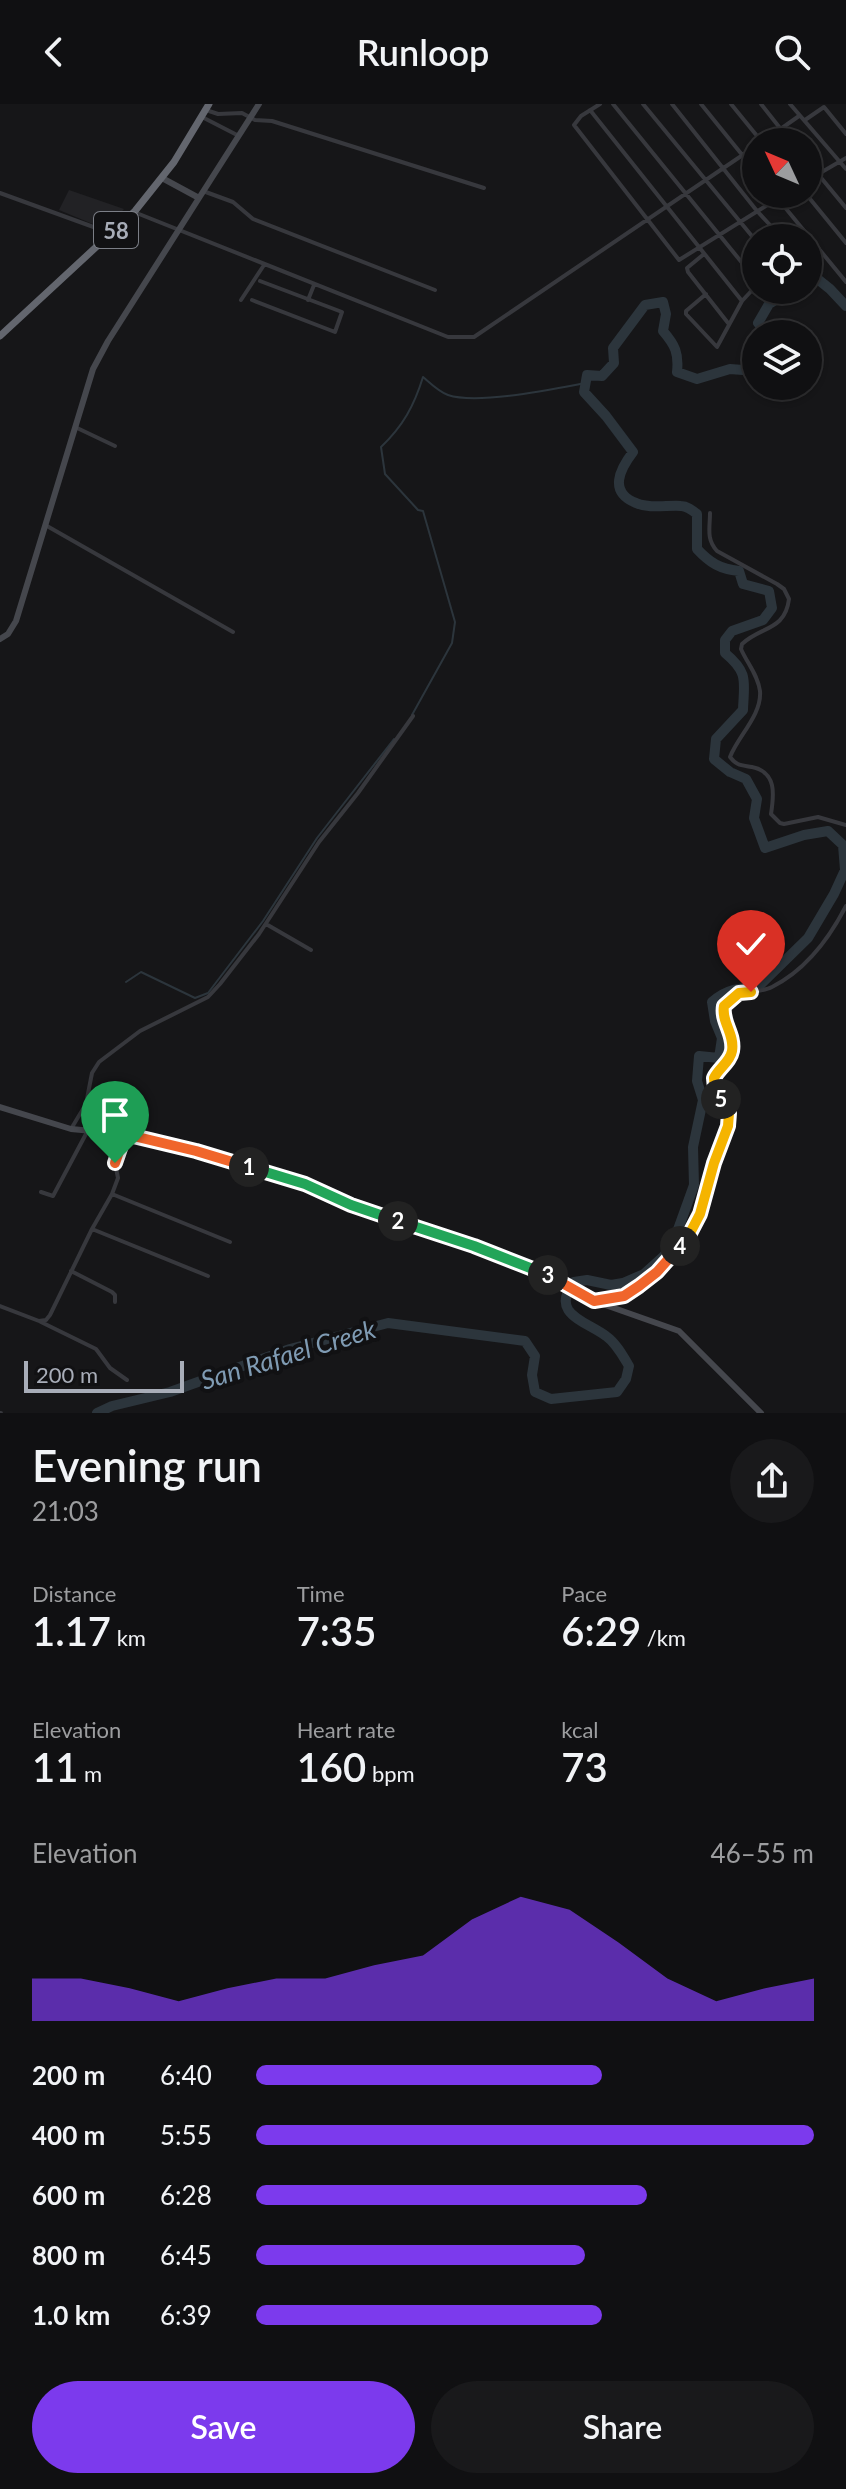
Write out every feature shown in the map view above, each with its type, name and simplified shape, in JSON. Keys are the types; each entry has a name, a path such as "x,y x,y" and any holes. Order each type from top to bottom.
{"highway":[{"name":"58","path":"0,336 134,212 185,147 206,110"}],"street":[{"path":"0,639 15,624 95,365 259,104"},
{"path":"600,104 581,116 574,125 679,260 761,208"},
{"path":"613,104 742,265"},
{"path":"643,104 742,224"},
{"path":"672,104 769,224"},
{"path":"134,212 448,337 474,337 742,155 701,104"},
{"path":"731,104 751,128"},
{"path":"761,104 779,128"},
{"path":"790,104 846,169"},
{"path":"804,121 824,107 846,134"},
{"path":"206,110 218,114 242,113 251,118 272,121 484,188"},
{"path":"206,110 239,136"},
{"path":"590,110 742,301 717,347 686,314 706,294"},
{"path":"782,128 800,116"},
{"path":"822,172 846,158"},
{"path":"162,178 201,194 233,202 253,219 435,290"},
{"path":"822,179 846,208"},
{"path":"0,193 112,234"},
{"path":"785,208 797,224"},
{"path":"817,208 846,243"},
{"path":"704,254 687,268 688,272 728,323"},
{"path":"822,254 846,282"},
{"path":"241,300 264,265"},
{"path":"252,300 335,332 342,312 260,281"},
{"path":"308,300 314,285"},
{"path":"75,427 115,446"},
{"path":"710,513 710,544 717,551 777,584 789,599 785,616 778,623 742,644 741,649 755,674 760,692 752,719 730,757 739,766 757,768 773,784 775,792 771,814 780,823 818,817 846,825"},
{"path":"47,526 233,632"},
{"path":"71,1129 86,1104 91,1076 97,1065 140,1031 208,997 266,924 319,842 369,779 413,716"},
{"path":"369,779 375,783"},
{"path":"594,1301 624,1296 648,1279 689,1235 700,1214 729,1120 729,1113 715,1088 714,1078 732,1052 733,1043 723,1013 724,1006 739,993 762,991 785,979 821,947 846,906"},
{"path":"266,924 311,950"},
{"path":"0,1107 71,1129 125,1134 196,1151 305,1184 351,1205 513,1261 594,1301 679,1331 761,1413"},
{"path":"41,1192 53,1196 87,1132"},
{"path":"39,1321 46,1320 50,1315 112,1194 118,1178 115,1163 125,1134"},
{"path":"112,1194 230,1242"},
{"path":"92,1229 208,1276"},
{"path":"71,1271 112,1292 115,1302"},
{"path":"0,1306 96,1349 110,1368 127,1380"}],"shaded area":[{"path":"69,190 124,209 105,229 59,210"}],"waterway":[{"name":"San Rafael Creek","path":"822,283 846,306"},
{"name":"San Rafael Creek","path":"97,1413 112,1406 170,1392 290,1349 388,1323 525,1341 535,1356 532,1375 535,1392 551,1399 617,1392 626,1379 629,1366 619,1350 606,1336 573,1315 566,1302 567,1293 574,1282 623,1283 644,1274 664,1256 676,1235 694,1185 693,1147 703,1100 697,1081 699,1056 719,1058 722,1038 712,1002 733,990 758,987 808,938 845,870 843,845 828,831 765,848 754,818 757,799 746,779 730,772 714,759 716,739 743,710 742,672 725,653 725,640 732,631 763,620 772,608 769,591 743,584 739,571 716,564 697,549 697,514 683,506 641,505 622,493 619,480 633,452 584,392 587,375 602,376 614,363 613,348 645,305 663,302 666,314 663,331 675,350 677,372 697,379 730,369 742,370"},
{"name":"San Rafael Creek","path":"760,320 769,304"},
{"path":"412,715 452,643 455,622 423,511 418,510 385,474 381,447 407,415 423,377 445,394 461,398 516,395 586,383"},
{"path":"126,982 141,972 195,998 208,993 263,921 317,838 394,739"}],"route":[{"path":"115,1163 125,1134 196,1151 305,1184 351,1205 474,1246 547,1275 594,1301 624,1296 657,1272 689,1235 700,1214 729,1120 729,1113 715,1088 714,1078 732,1052 733,1043 723,1013 724,1006 739,993 751,992"}]}
